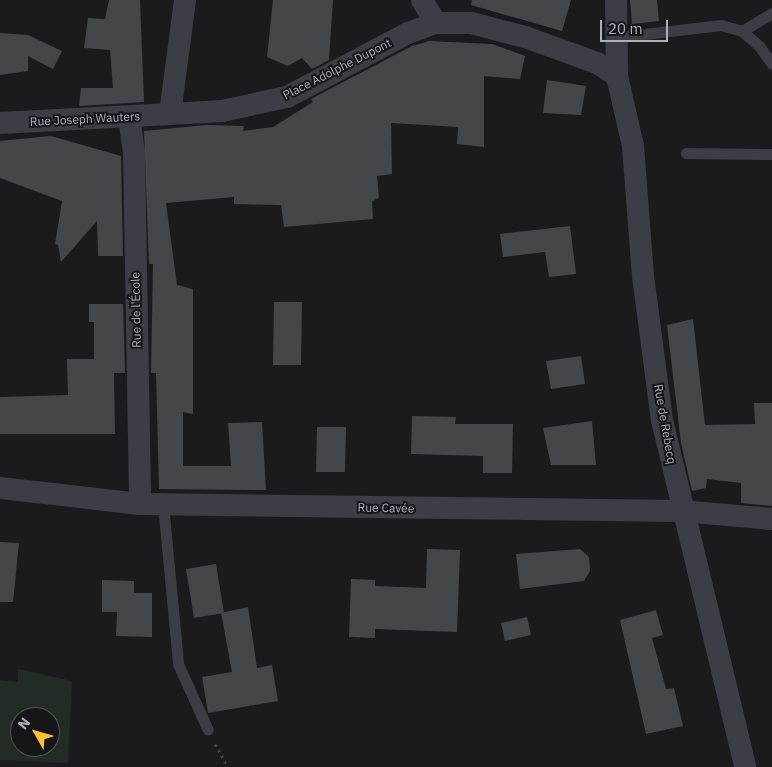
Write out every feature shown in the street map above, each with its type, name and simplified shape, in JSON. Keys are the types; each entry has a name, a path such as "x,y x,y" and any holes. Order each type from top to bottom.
{"street":[{"path":"170,114 185,0"},
{"path":"422,0 436,23"},
{"name":"Rue de Rebecq","path":"616,0 618,37 617,76 633,146 644,276 662,420 681,511 745,767"},
{"name":"Place Adolphe Dupont","path":"170,114 222,111 287,96 408,33 436,23 471,23 525,37 597,63 617,76"},
{"name":"Rue Joseph Wauters","path":"0,123 170,114"},
{"name":"Rue de l'École","path":"129,117 134,152 140,504"},
{"name":"Rue Cavée","path":"0,488 140,504 681,511 772,519"}],"lane":[{"path":"742,31 772,13"},
{"path":"618,37 720,25 742,31 759,46 772,64"},
{"path":"686,152 772,154"},
{"path":"163,504 178,664 208,730"}],"path":[{"path":"208,730 228,767"}],"shaded area":[{"path":"18,669 72,681 68,763 0,760 0,680 18,682"}],"building":[{"path":"109,0 140,0 144,102 79,106 81,88 113,88 110,50 84,48 88,18 105,19"},
{"path":"273,0 333,0 329,60 312,69 302,58 288,66 267,57"},
{"path":"472,0 571,0 562,31 471,5"},
{"path":"630,0 657,0 659,21 632,24"},
{"path":"0,33 28,35 62,51 53,69 28,56 28,71 0,75"},
{"path":"429,41 492,44 525,56 520,79 484,76 484,147 457,144 458,127 391,123 392,174 377,176 379,198 372,201 373,219 284,227 281,205 234,204 234,197 166,203 177,285 193,289 193,414 183,412 183,466 231,466 228,423 262,422 266,490 159,489 156,373 151,373 153,264 149,264 144,131 206,125 244,126 243,131 273,127 313,102 311,99 412,46"},
{"path":"547,80 586,86 581,115 543,113"},
{"path":"51,136 121,156 123,256 98,256 97,221 61,262 58,245 55,244 62,201 0,178 0,141"},
{"path":"570,226 576,274 549,277 545,252 503,257 500,234"},
{"path":"274,302 302,302 301,365 273,365"},
{"path":"89,304 123,304 125,373 114,373 115,434 0,434 0,397 68,395 67,359 94,359 94,322 89,322"},
{"path":"693,319 705,425 755,424 754,403 772,403 772,506 741,503 741,483 707,479 706,488 692,491 681,443 667,325"},
{"path":"581,356 585,384 551,389 546,361"},
{"path":"412,416 456,417 455,424 513,424 512,473 483,473 483,456 411,454"},
{"path":"592,421 596,465 551,465 543,428"},
{"path":"317,427 346,427 345,472 316,472"},
{"path":"0,542 19,543 13,602 0,602"},
{"path":"427,549 460,550 457,632 375,629 375,638 349,637 351,579 375,580 375,586 426,588"},
{"path":"580,549 589,557 590,571 584,581 520,589 516,554"},
{"path":"216,564 224,613 194,618 186,569"},
{"path":"102,580 134,581 134,593 152,593 152,637 116,636 117,612 102,612"},
{"path":"248,607 257,668 272,665 278,701 208,713 202,677 232,672 221,613"},
{"path":"656,610 663,635 652,638 666,689 674,688 683,726 646,734 620,620"},
{"path":"527,617 531,635 505,641 501,623"}]}
